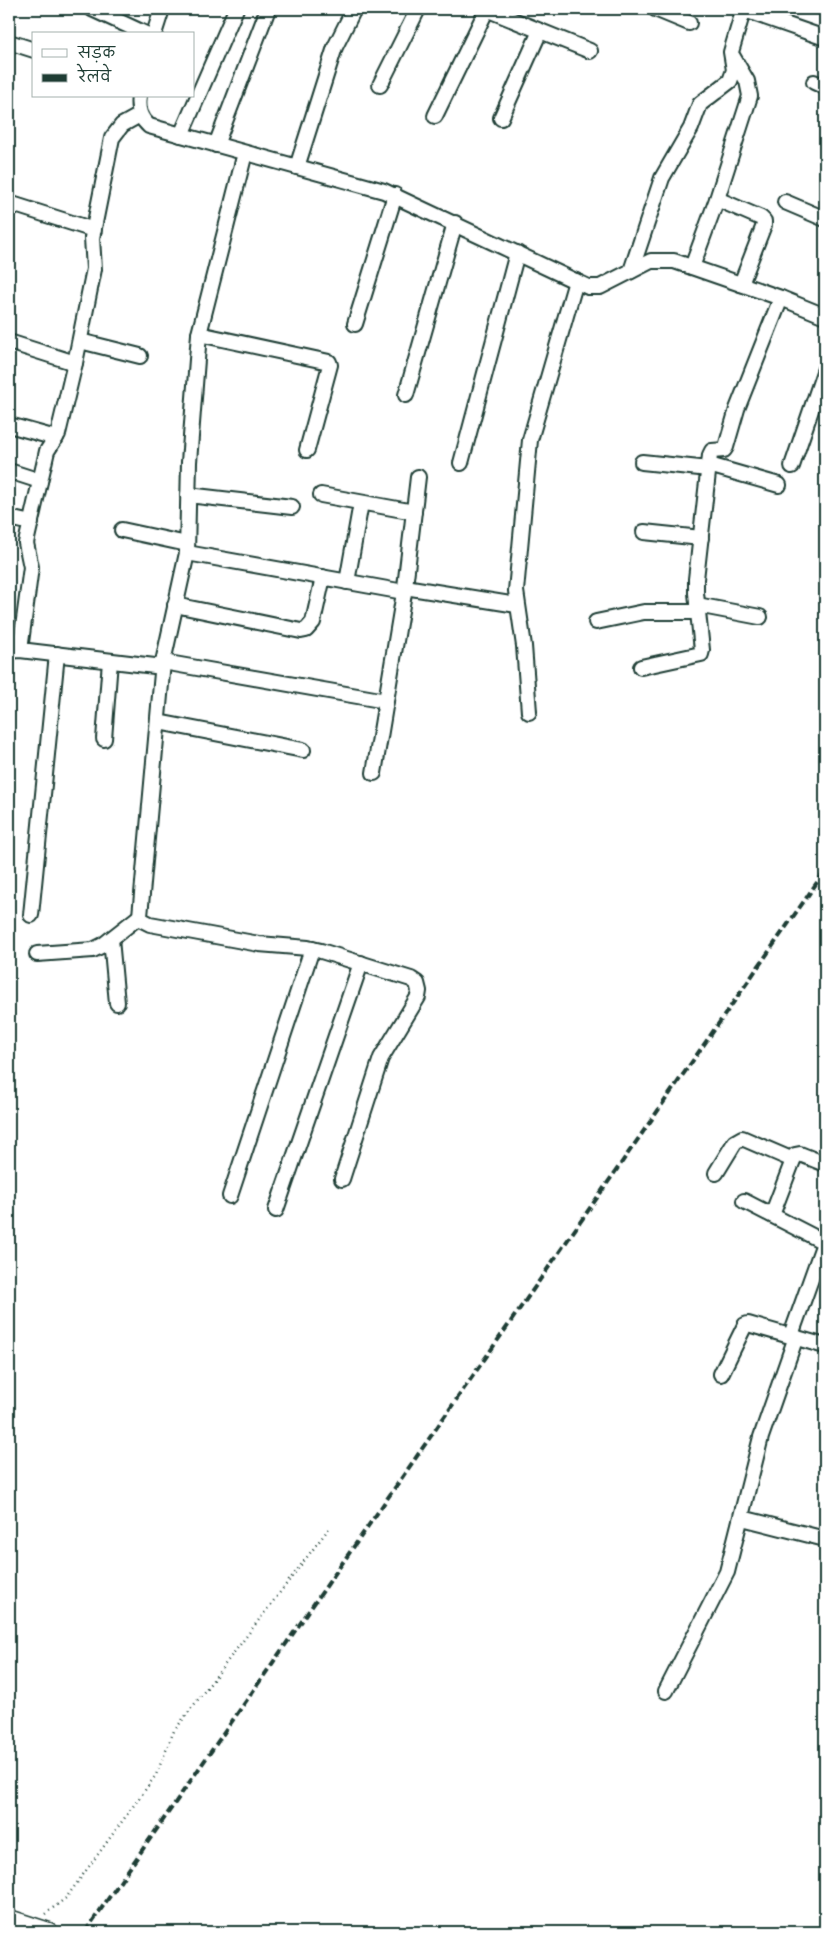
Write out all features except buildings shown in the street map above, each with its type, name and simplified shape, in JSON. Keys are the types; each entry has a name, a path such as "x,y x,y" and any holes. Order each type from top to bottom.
{"main road":[{"path":"9,1919 48,1932"}],"street":[{"path":"92,9 142,32"},
{"path":"155,32 162,9"},
{"path":"180,135 236,9"},
{"path":"216,145 268,9"},
{"path":"297,167 335,47 354,9"},
{"path":"380,85 418,9"},
{"path":"435,116 487,9 520,15 540,31 590,51"},
{"path":"655,9 689,23"},
{"path":"631,271 666,170 691,128 700,104 730,81 734,70 733,46 745,12 750,12 825,38"},
{"path":"501,118 540,31"},
{"path":"9,42 32,49"},
{"path":"692,266 717,199 750,96 747,81 732,54"},
{"path":"139,98 140,115 148,126 395,195 588,287 600,287 651,261 674,261 782,298 825,316"},
{"path":"140,115 122,125 112,138 94,230 92,249 94,269 80,341 56,438 47,451 26,543 31,567 15,651 110,661 163,664 386,701"},
{"path":"245,153 199,334 189,462 187,548 163,664 140,916 142,920 150,924 259,944 312,949 411,979 417,983 419,991 415,1004 381,1058 342,1179"},
{"path":"355,324 395,195"},
{"path":"717,199 764,221 741,284"},
{"path":"785,202 825,219"},
{"path":"9,203 94,230"},
{"path":"406,395 455,223"},
{"path":"462,464 517,253"},
{"path":"529,712 524,646 517,605 516,578 530,440 576,282"},
{"path":"641,667 701,654 696,579 712,451 724,450 726,447 737,409 782,298"},
{"path":"199,334 329,362 330,366 308,450"},
{"path":"80,341 140,356"},
{"path":"9,342 75,363"},
{"path":"792,466 825,370"},
{"path":"9,424 56,438"},
{"path":"642,462 709,467 779,485"},
{"path":"9,471 40,480"},
{"path":"374,773 404,590 418,477"},
{"path":"188,495 292,507"},
{"path":"321,495 414,512"},
{"path":"347,582 361,503"},
{"path":"9,518 31,522"},
{"path":"122,530 187,548 347,582 517,605"},
{"path":"644,532 701,538"},
{"path":"175,605 306,630 313,622 323,577"},
{"path":"596,622 644,612 697,608 760,618"},
{"path":"32,916 57,654"},
{"path":"104,739 110,661"},
{"path":"158,722 304,750"},
{"path":"37,954 94,950 140,916"},
{"path":"111,938 116,1003"},
{"path":"230,1196 312,949"},
{"path":"276,1210 361,963"},
{"path":"716,1173 735,1142 742,1138 793,1160"},
{"path":"772,1215 797,1153 825,1164"},
{"path":"666,1691 727,1572 761,1437 825,1241 744,1201"},
{"path":"721,1374 745,1325 748,1324 825,1346"},
{"path":"742,1518 825,1539"}],"path":[{"path":"29,1926 66,1898 156,1775 174,1731 330,1527"}],"railway":[{"path":"85,1932 825,871"}]}
